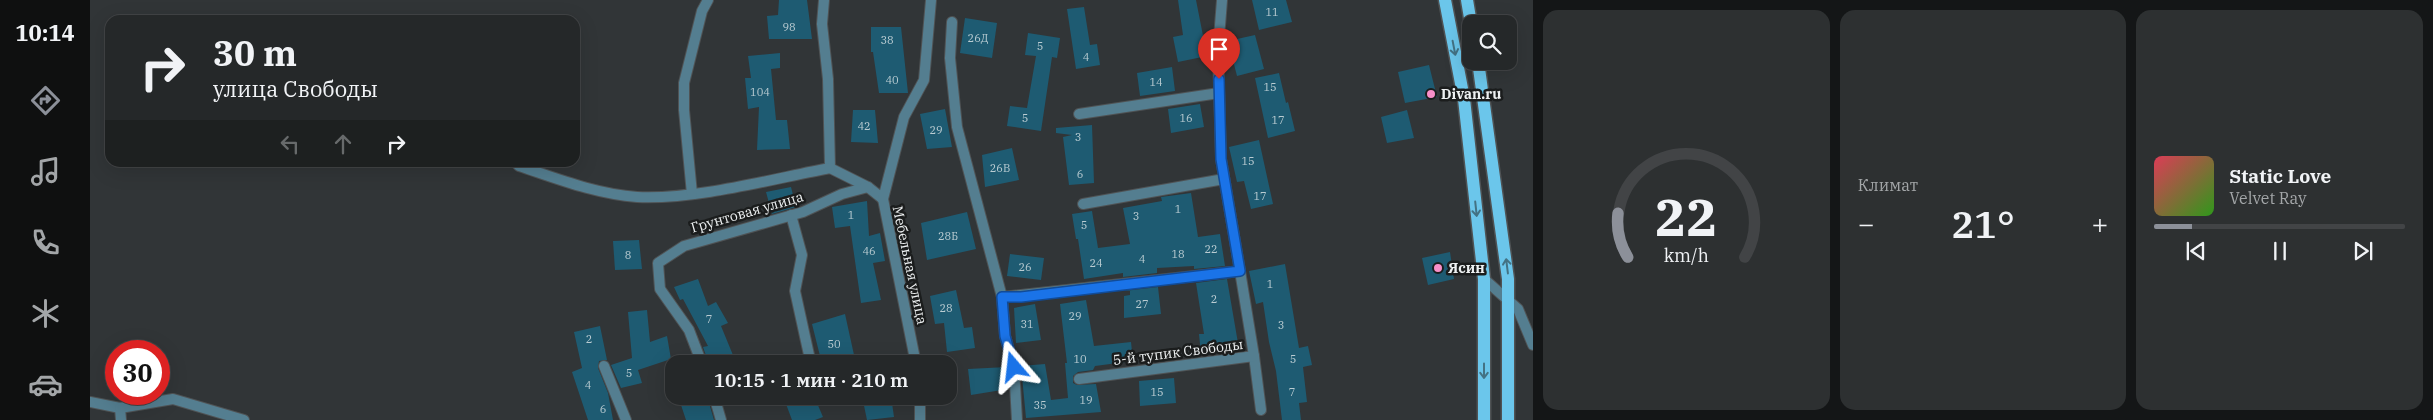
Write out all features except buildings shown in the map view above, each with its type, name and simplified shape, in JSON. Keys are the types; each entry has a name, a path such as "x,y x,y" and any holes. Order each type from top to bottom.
{"main road":[{"path":"1446,0 1464,99 1484,279 1484,420"},
{"path":"1467,0 1470,15"},
{"path":"1479,70 1508,279 1508,420"}],"street":[{"path":"692,194 684,110 684,83 700,19 708,0"},
{"path":"824,0 822,24 828,78 830,168"},
{"name":"Мебельная улица","path":"914,355 883,199 904,117 924,80 931,0"},
{"name":"5-й тупик Свободы","path":"1079,379 1254,356 1221,159 1219,93 1222,0"},
{"path":"952,22 950,58 957,127 1002,297 1005,336 1014,367 1017,420"},
{"path":"1079,114 1219,93"},
{"path":"522,167 586,188 638,197 692,194 830,168 868,187 883,199"},
{"path":"1083,204 1224,179"},
{"name":"Грунтовая улица","path":"699,355 689,330 660,289 658,263 684,246 791,216 842,194 868,187"},
{"path":"791,216 802,255 795,291 809,355"},
{"path":"1002,297 1021,297 1240,271"},
{"path":"1484,279 1518,308 1533,345"},
{"path":"1254,356 1261,410"},
{"path":"604,366 626,420"},
{"path":"90,402 120,408 173,399 244,420"},
{"path":"717,405 721,420"},
{"path":"920,405 920,420"},
{"path":"120,408 121,420"}],"place":[{"name":"Divan.ru","path":"1431,94"},
{"name":"Ясин","path":"1438,268"}],"route":[{"path":"1014,367 1005,336 1002,297 1021,297 1240,271 1221,159 1219,79"}]}
